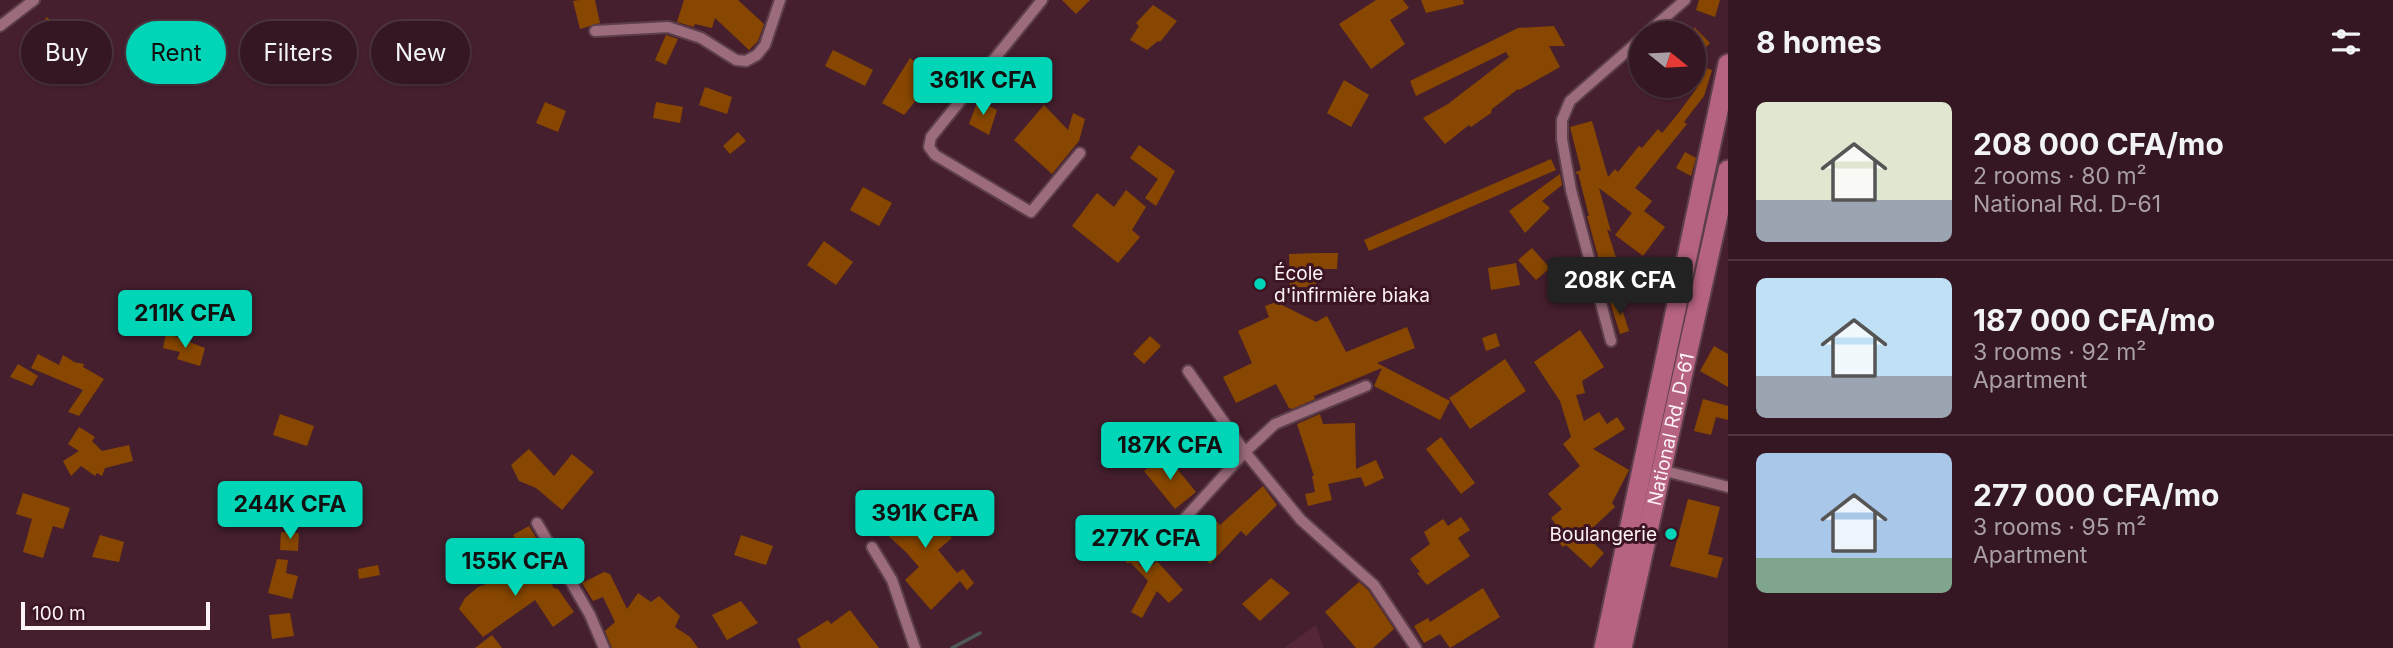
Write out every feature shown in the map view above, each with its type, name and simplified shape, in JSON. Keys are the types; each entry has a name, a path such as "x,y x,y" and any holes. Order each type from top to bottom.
{"highway":[{"name":"National Rd. D-61","path":"1604,648 1728,65"},
{"name":"National Rd. D-61","path":"1622,648 1728,170"}],"street":[{"path":"0,26 34,0"},
{"path":"595,31 668,27 701,38 736,60 746,61 757,55 765,45 780,0"},
{"path":"1042,0 931,137 929,147 935,155 1031,212 1080,152"},
{"path":"1661,21 1685,0"},
{"path":"1611,341 1572,190 1562,139 1562,120 1570,101 1629,49"},
{"path":"1188,371 1245,452 1301,520 1374,585 1416,648"},
{"path":"1146,561 1245,452 1275,424 1366,386"},
{"path":"1661,470 1728,487"},
{"path":"537,523 590,615 604,648"},
{"path":"872,547 892,580 915,648"}],"shaded area":[{"path":"1316,625 1324,648 1284,648"}],"building":[{"path":"595,0 600,23 580,29 573,1"},
{"path":"684,0 738,0 764,24 758,41 749,50 715,18 712,28 677,22"},
{"path":"1062,0 1090,0 1076,14"},
{"path":"1376,0 1403,0 1409,8 1390,20 1405,44 1371,69 1339,24"},
{"path":"1421,0 1463,0 1464,4 1426,13"},
{"path":"1699,0 1720,0 1715,17 1696,10"},
{"path":"1153,5 1177,21 1160,42 1147,50 1130,40 1139,26 1136,23"},
{"path":"1554,26 1565,46 1549,46 1560,67 1518,89 1492,109 1491,113 1471,127 1469,125 1445,144 1423,118 1448,104 1509,57 1506,52 1416,96 1410,81 1518,28"},
{"path":"666,35 678,39 666,65 655,60"},
{"path":"833,50 873,70 865,86 825,66"},
{"path":"910,58 935,77 904,115 882,103"},
{"path":"1706,68 1712,70 1706,90"},
{"path":"1344,80 1369,95 1351,127 1327,113"},
{"path":"705,87 732,97 727,114 699,105"},
{"path":"1690,98 1702,98 1684,122 1687,124 1635,188 1652,201 1644,211 1665,227 1643,256 1615,235 1632,213 1599,188 1611,232 1607,229 1622,277 1605,282 1578,173 1576,174 1581,170 1570,127 1592,121 1608,177 1615,169 1618,172 1639,146 1642,148 1658,129 1662,133"},
{"path":"978,100 997,110 989,135 969,124"},
{"path":"545,102 566,111 558,132 536,123"},
{"path":"656,102 683,107 680,123 653,118"},
{"path":"1044,105 1068,130 1073,113 1085,119 1079,141 1052,174 1014,140"},
{"path":"738,132 746,141 730,154 723,146"},
{"path":"1139,145 1175,171 1156,206 1145,198 1158,179 1130,158"},
{"path":"1685,152 1696,158 1691,176 1676,168"},
{"path":"1551,159 1556,170 1369,251 1364,240"},
{"path":"1560,174 1562,185 1542,201 1550,208 1525,233 1509,211"},
{"path":"863,187 892,203 879,226 850,210"},
{"path":"1126,190 1146,207 1132,230 1140,237 1118,263 1072,226 1097,193 1114,207"},
{"path":"824,241 853,262 836,285 807,265"},
{"path":"1532,248 1550,268 1536,280 1518,260"},
{"path":"1338,253 1337,269 1316,269 1316,287 1290,287 1289,254"},
{"path":"1516,263 1520,285 1491,290 1488,268"},
{"path":"1619,299 1629,331 1620,334 1610,302"},
{"path":"1276,302 1316,322 1327,316 1346,352 1407,327 1415,348 1377,363 1450,401 1440,420 1374,386 1382,368 1314,396 1315,399 1292,409 1276,384 1236,403 1223,377 1252,363 1238,331 1269,317 1265,306"},
{"path":"1580,330 1604,367 1582,381 1585,393 1576,395 1584,421 1599,412 1607,424 1617,417 1625,429 1593,449 1629,470 1612,503 1615,507 1585,535 1604,553 1591,568 1566,545 1563,547 1547,530 1555,523 1551,518 1562,509 1548,494 1580,466 1563,444 1571,437 1560,401 1534,362"},
{"path":"166,333 205,348 200,366 177,359 180,352 163,348"},
{"path":"1496,333 1500,346 1486,351 1482,338"},
{"path":"1150,336 1161,346 1144,364 1133,354"},
{"path":"1714,346 1728,354 1728,387 1700,371"},
{"path":"38,354 59,365 63,355 74,362 84,364 83,367 104,379 79,416 68,412 83,390 31,368"},
{"path":"1505,359 1526,391 1470,429 1449,398"},
{"path":"18,364 38,376 32,386 10,377"},
{"path":"1703,399 1728,406 1728,420 1716,417 1711,435 1694,431"},
{"path":"280,414 314,426 307,446 273,435"},
{"path":"1320,414 1323,424 1355,423 1356,469 1376,460 1384,478 1365,487 1361,477 1328,484 1332,500 1308,506 1305,494 1315,492 1314,476 1297,424"},
{"path":"79,427 95,437 92,441 102,451 129,445 133,461 105,468 102,476 97,473 95,476 81,466 71,476 63,461 79,451 68,444"},
{"path":"1441,437 1475,483 1461,494 1426,449"},
{"path":"529,449 554,476 572,454 594,472 562,510 536,488 519,481 511,465"},
{"path":"1165,454 1196,492 1175,509 1144,471"},
{"path":"342,482 345,499 327,502 324,485"},
{"path":"1263,486 1277,505 1246,536 1241,531 1210,564 1192,547 1216,521 1220,525"},
{"path":"23,493 70,508 63,529 53,526 43,558 23,552 32,519 16,514"},
{"path":"1688,499 1720,507 1708,554 1723,558 1717,578 1670,566"},
{"path":"897,502 913,519 925,504 930,508 938,504 952,527 947,532 952,538 938,550 957,573 963,569 974,583 967,590 960,581 931,610 905,580 919,567 874,523"},
{"path":"1461,517 1470,530 1458,538 1470,556 1427,585 1410,559 1430,544 1424,532 1443,519 1448,526"},
{"path":"529,526 538,541 522,550 513,535"},
{"path":"1117,528 1141,555 1138,560 1140,566 1149,568 1157,561 1183,590 1169,603 1157,591 1142,618 1131,612 1148,581 1130,562 1128,564 1106,538"},
{"path":"281,532 299,533 298,551 280,550"},
{"path":"100,535 124,542 119,562 92,557"},
{"path":"741,535 773,546 766,565 734,555"},
{"path":"528,555 538,563 574,612 553,627 535,600 483,637 459,609 465,598"},
{"path":"277,559 288,560 286,573 298,576 292,599 268,593"},
{"path":"378,565 380,575 359,579 358,569"},
{"path":"604,572 610,574 627,609 638,593 651,602 659,596 680,616 675,627 690,637 698,648 612,648 605,631 615,622 603,597 593,601 582,583"},
{"path":"1271,578 1290,593 1260,621 1242,604"},
{"path":"1359,582 1368,590 1394,629 1373,648 1356,648 1325,612"},
{"path":"1483,588 1500,617 1450,648 1440,634 1424,643 1414,626 1428,618 1430,622"},
{"path":"741,601 758,623 727,640 712,615"},
{"path":"850,610 879,648 801,648 797,639 828,620 831,624"},
{"path":"290,613 294,636 272,639 269,615"},
{"path":"492,635 502,648 475,648"}],"waterway":[{"path":"952,648 980,633"}],"place":[{"name":"École d'infirmière biaka","path":"1260,284"},
{"name":"Boulangerie","path":"1671,534"}]}
